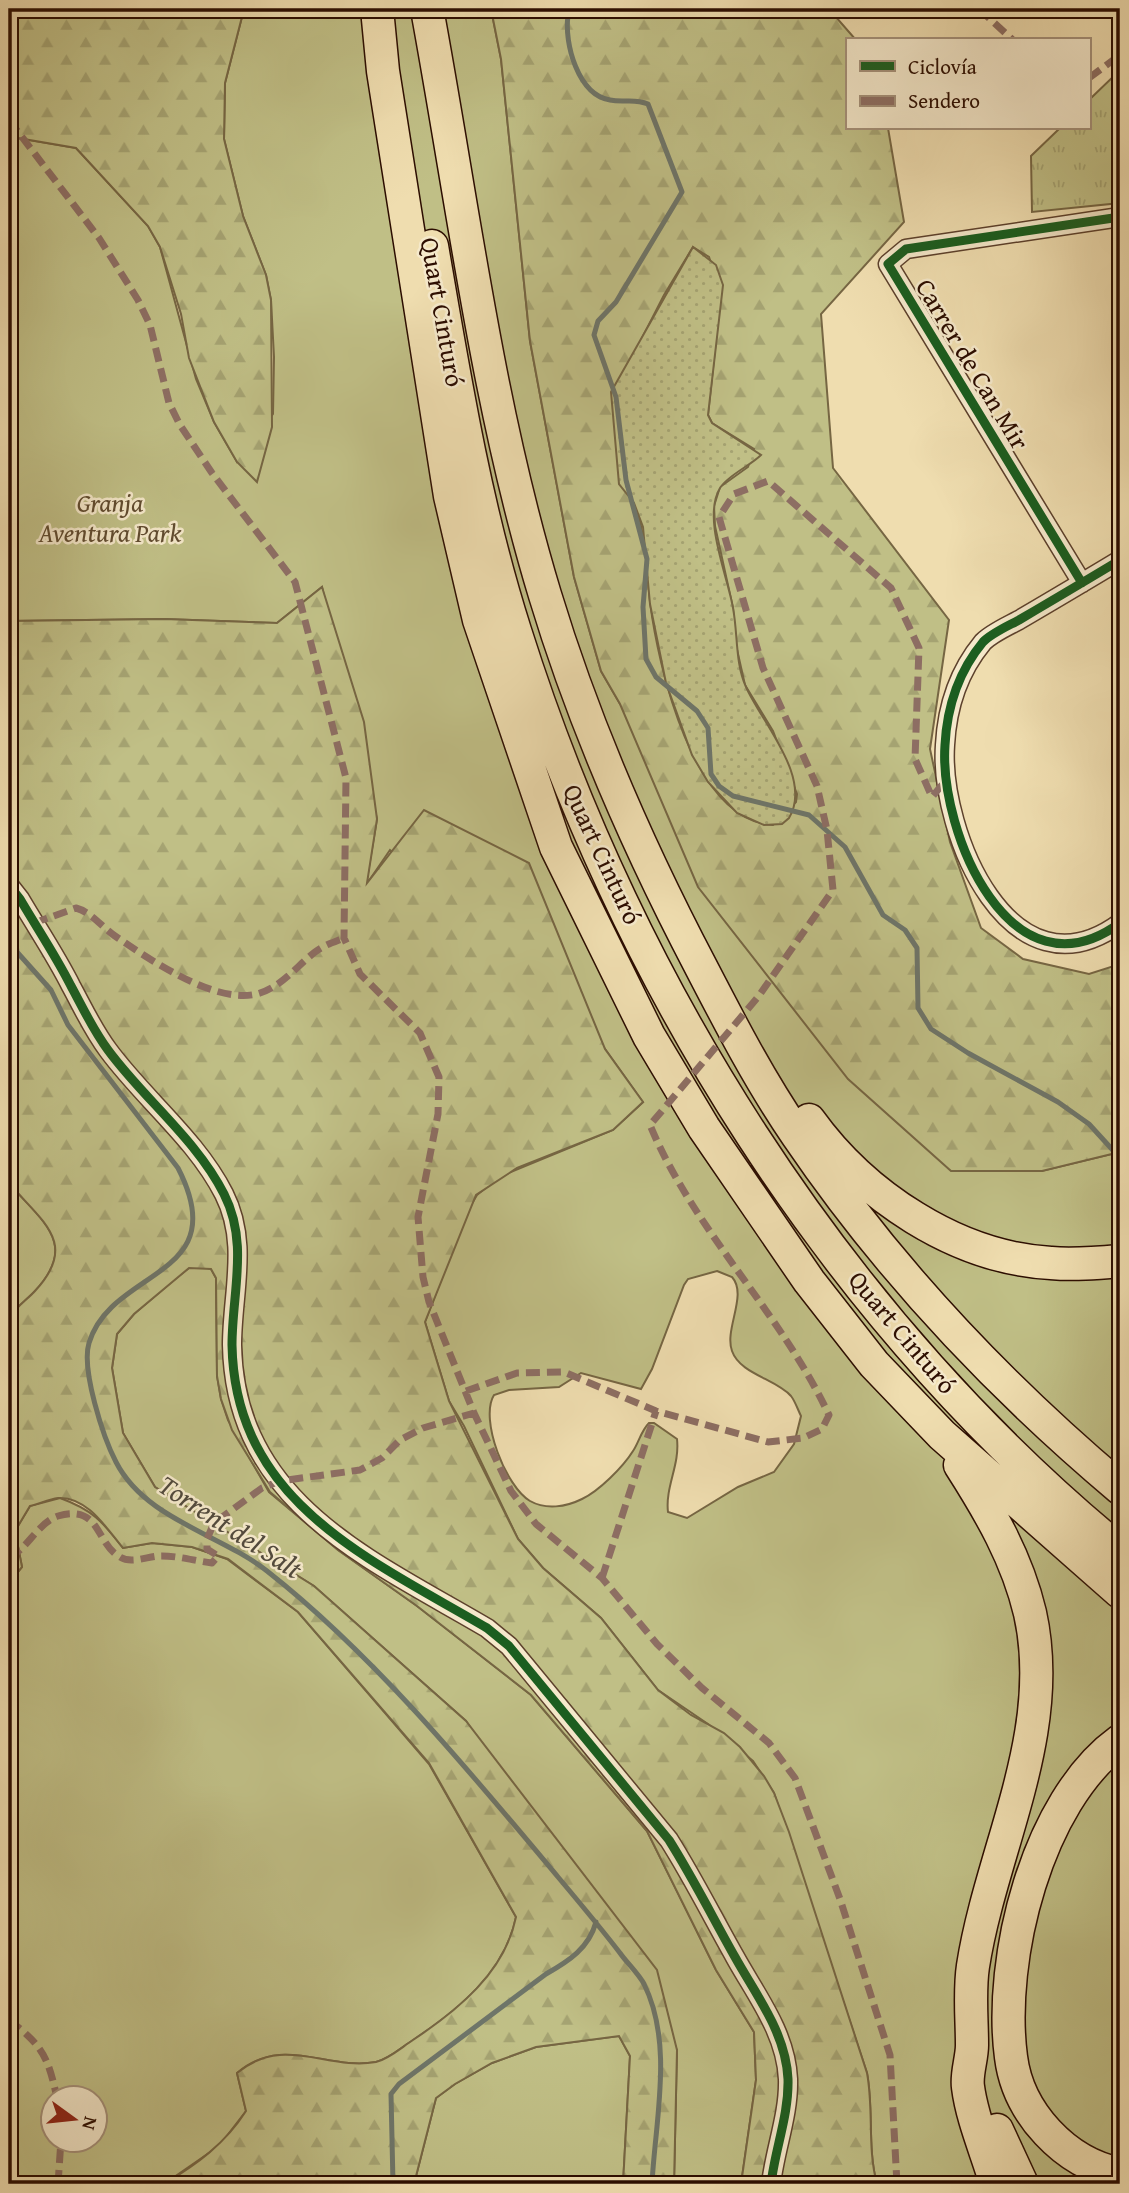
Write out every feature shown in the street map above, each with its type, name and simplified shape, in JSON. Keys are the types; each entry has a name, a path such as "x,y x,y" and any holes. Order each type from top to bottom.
{"highway":[{"path":"377,9 383,71 450,496 479,620 556,847 649,1036 704,1128 809,1281 874,1364 942,1435 1120,1592"},
{"name":"Quart Cinturó","path":"387,9 400,64 463,421 485,523 514,630 545,718 575,796 612,879 691,1036 748,1130 843,1261 967,1408 1035,1475 1120,1551"},
{"name":"Quart Cinturó","path":"427,9 487,346 544,592 614,786 656,881 741,1048 798,1138 878,1241 938,1312 1061,1438 1120,1488"},
{"path":"708,982 744,1025 816,1129 860,1176 899,1207 963,1242 1003,1254 1048,1263 1120,1261"},
{"path":"942,1435 1009,1549 1030,1615 1034,1660 1033,1711 1027,1755 972,1968 972,2048 968,2086 996,2184"},
{"path":"1120,1741 1081,1777 1045,1843 1020,1926 1009,2019 1011,2059 1029,2108 1063,2148 1104,2171 1120,2175"},
{"path":"972,2048 985,2102 1022,2184"}],"street":[{"name":"Carrer de Can Mir","path":"1082,583 888,264 906,249 1120,217"},
{"path":"1120,560 986,639 963,670 949,712 944,746 946,780 953,820 983,885 1011,924 1031,937 1052,943 1081,943 1120,923"},
{"path":"9,886 20,899 107,1049 179,1132 224,1194 235,1220 238,1239 232,1343 234,1377 247,1424 274,1473 295,1502 319,1525 487,1628 509,1646 669,1840 687,1870 756,1990 771,2019 783,2054 788,2075 788,2102 771,2184"}],"green space":[{"path":"9,9 244,9 225,83 224,139 243,216 266,275 271,300 272,427 257,482 237,462 214,422 189,358 181,314 160,247 148,226 76,148 12,137 9,133"},
{"name":"Granja Aventura Park","path":"244,9 491,9 501,59 530,341 574,577 601,671 620,704 1042,1171 1120,1152 1120,2184 877,2184 872,2157 867,2073 774,1793 753,1761 708,1724 658,1690 601,1618 543,1568 518,1539 464,1426 449,1401 425,1322 467,1212 477,1195 499,1177 613,1130 643,1102 605,1049 390,850 366,885 377,819 322,587 277,623 164,619 9,621 9,133 12,137 76,148 148,226 160,247 196,379 214,422 237,462 273,414 274,357 271,300 266,275 243,216 224,139 225,83","holes":["717,1271 732,1277 738,1293 730,1342 732,1351 742,1365 791,1396 801,1416 794,1444 774,1472 738,1487 687,1518 668,1512 677,1439 654,1423 649,1423 623,1464 603,1485 582,1499 563,1506 549,1506 536,1504 521,1493 504,1468 492,1435 490,1406 494,1395 509,1390 559,1387 581,1373 641,1389 652,1369 688,1279"]},
{"path":"491,9 829,9 854,38 846,38 846,130 888,130 904,222 821,314 833,468 949,620 930,749 950,842 981,928 1023,959 1089,974 1120,964 1120,1152 1042,1171 951,1171 848,1079 698,887 620,704 601,671 574,577 530,341 501,59","holes":["693,247 709,257 721,294 708,415 712,423 754,449 748,467 720,487 714,506 715,526 733,608 736,645 745,685 773,731 797,794 796,802 773,825 745,817 721,797 701,770 684,736 661,663 650,602 644,540 634,503 641,340"]},
{"path":"1120,70 1120,203 1032,212 1031,156 1058,130 1090,130 1090,99"},
{"path":"693,247 716,265 723,285 708,415 712,423 761,455 720,488 715,500 714,515 718,548 733,608 742,678 782,751 795,786 795,802 789,818 782,824 764,825 737,813 708,782 692,755 666,683 650,604 643,527 634,503 619,484 611,392"},
{"path":"322,587 364,722 377,819 367,883 424,810 529,863 605,1049 643,1102 613,1130 517,1168 476,1195 425,1322 449,1401 518,1539 543,1568 601,1618 658,1690 691,1715 724,1733 740,1747 774,1793 867,2073 872,2157 877,2184 741,2184 756,2080 754,2032 716,1970 647,1831 531,1695 417,1606 338,1550 270,1492 232,1430 221,1399 217,1376 216,1278 211,1269 189,1268 134,1314 117,1334 112,1368 123,1433 155,1487 314,1586 466,1721 657,1970 677,2050 674,2184 623,2184 630,2056 619,2036 536,2047 492,2063 455,2084 436,2098 414,2184 164,2184 210,2152 229,2134 246,2111 237,2073 254,2062 272,2056 306,2056 358,2063 376,2062 386,2058 447,2016 477,1988 502,1955 516,1917 429,1763 298,1612 228,1559 192,1547 152,1543 123,1548 87,1508 78,1502 58,1498 30,1506 15,1531 22,1567 9,1583 9,1319 48,1274 54,1259 55,1246 43,1221 9,1183 9,621 164,619 277,623"},
{"path":"9,1183 43,1221 55,1246 54,1259 48,1274 9,1319"},
{"path":"200,1266 211,1269 216,1278 217,1376 221,1399 228,1420 269,1492 338,1550 417,1606 531,1695 647,1831 716,1970 754,2032 756,2080 741,2184 674,2184 677,2050 466,1721 314,1586 155,1487 123,1433 112,1368 117,1334 134,1314 175,1279 189,1268"},
{"path":"60,1498 96,1517 123,1548 152,1543 192,1547 227,1559 298,1612 429,1764 516,1917 502,1955 477,1988 447,2016 386,2058 376,2062 358,2063 305,2056 271,2056 254,2062 237,2073 246,2111 219,2146 164,2184 9,2184 9,1583 22,1567 15,1531 30,1506"},
{"path":"619,2036 630,2056 623,2184 414,2184 436,2098 455,2084 492,2063 536,2047"}],"waterway":[{"path":"578,9 568,16 567,27 571,53 582,78 589,89 599,96 610,100 648,104 682,192 616,302 598,321 594,335 616,397 626,480 647,559 643,607 646,659 656,677 697,711 708,728 711,774 719,786 733,796 809,815 845,847 883,915 905,930 917,948 918,1008 931,1029 968,1053 1058,1102 1089,1124 1120,1158"},
{"name":"Torrent del Salt","path":"10,896 17,952 51,990 68,1025 178,1168 191,1204 191,1231 181,1252 164,1269 121,1299 102,1318 89,1343 87,1355 91,1385 105,1437 116,1462 129,1482 145,1498 164,1512 228,1546 267,1571 307,1604 383,1677 456,1757 639,1976 653,2007 661,2057 652,2184"},
{"path":"9,963 17,952"},
{"path":"393,2184 391,2094 399,2084 570,1959 588,1939 596,1922"}],"marked path":[{"path":"979,9 1011,38"},
{"path":"1090,77 1120,55"},
{"path":"9,120 99,238 138,300 150,325 169,403 180,425 212,473 295,582 346,778 344,938 360,974 420,1033 439,1077 438,1114 418,1217 423,1277 429,1302 474,1413 511,1491 536,1524 602,1578 657,1644 702,1688 769,1743 795,1778 840,1899 890,2055 897,2184"},
{"path":"466,1391 517,1373 564,1372 656,1411 768,1442 803,1438 822,1429 829,1415 787,1341 690,1200 668,1164 650,1125 758,997 833,890 827,830 817,786 763,668 719,517 734,494 768,481 891,588 919,648 915,759 932,797 946,780"},
{"path":"34,923 76,908 165,968 205,987 243,996 260,993 275,986 318,950 344,938"},
{"path":"602,1578 656,1411"},
{"path":"9,1558 51,1519 72,1514 82,1515 90,1520 112,1551 124,1559 165,1556 212,1563 218,1556 207,1549 207,1539 214,1523 262,1488 280,1481 360,1470 382,1458 400,1440 423,1428 474,1413"},
{"path":"9,2020 37,2045 47,2062 53,2084"},
{"path":"58,2184 60,2154"}],"cycle path":[{"path":"1082,583 888,264 906,249 1120,217"},
{"path":"1120,560 983,642 967,665 956,690 948,717 945,745 946,781 954,821 969,861 989,897 1015,925 1046,941 1081,942 1120,923"},
{"path":"9,885 53,953 103,1042 122,1068 199,1155 224,1194 232,1212 238,1250 232,1345 239,1400 257,1446 283,1486 317,1520 356,1550 487,1628 509,1646 669,1840 769,2015 782,2046 788,2092 771,2184"}]}
